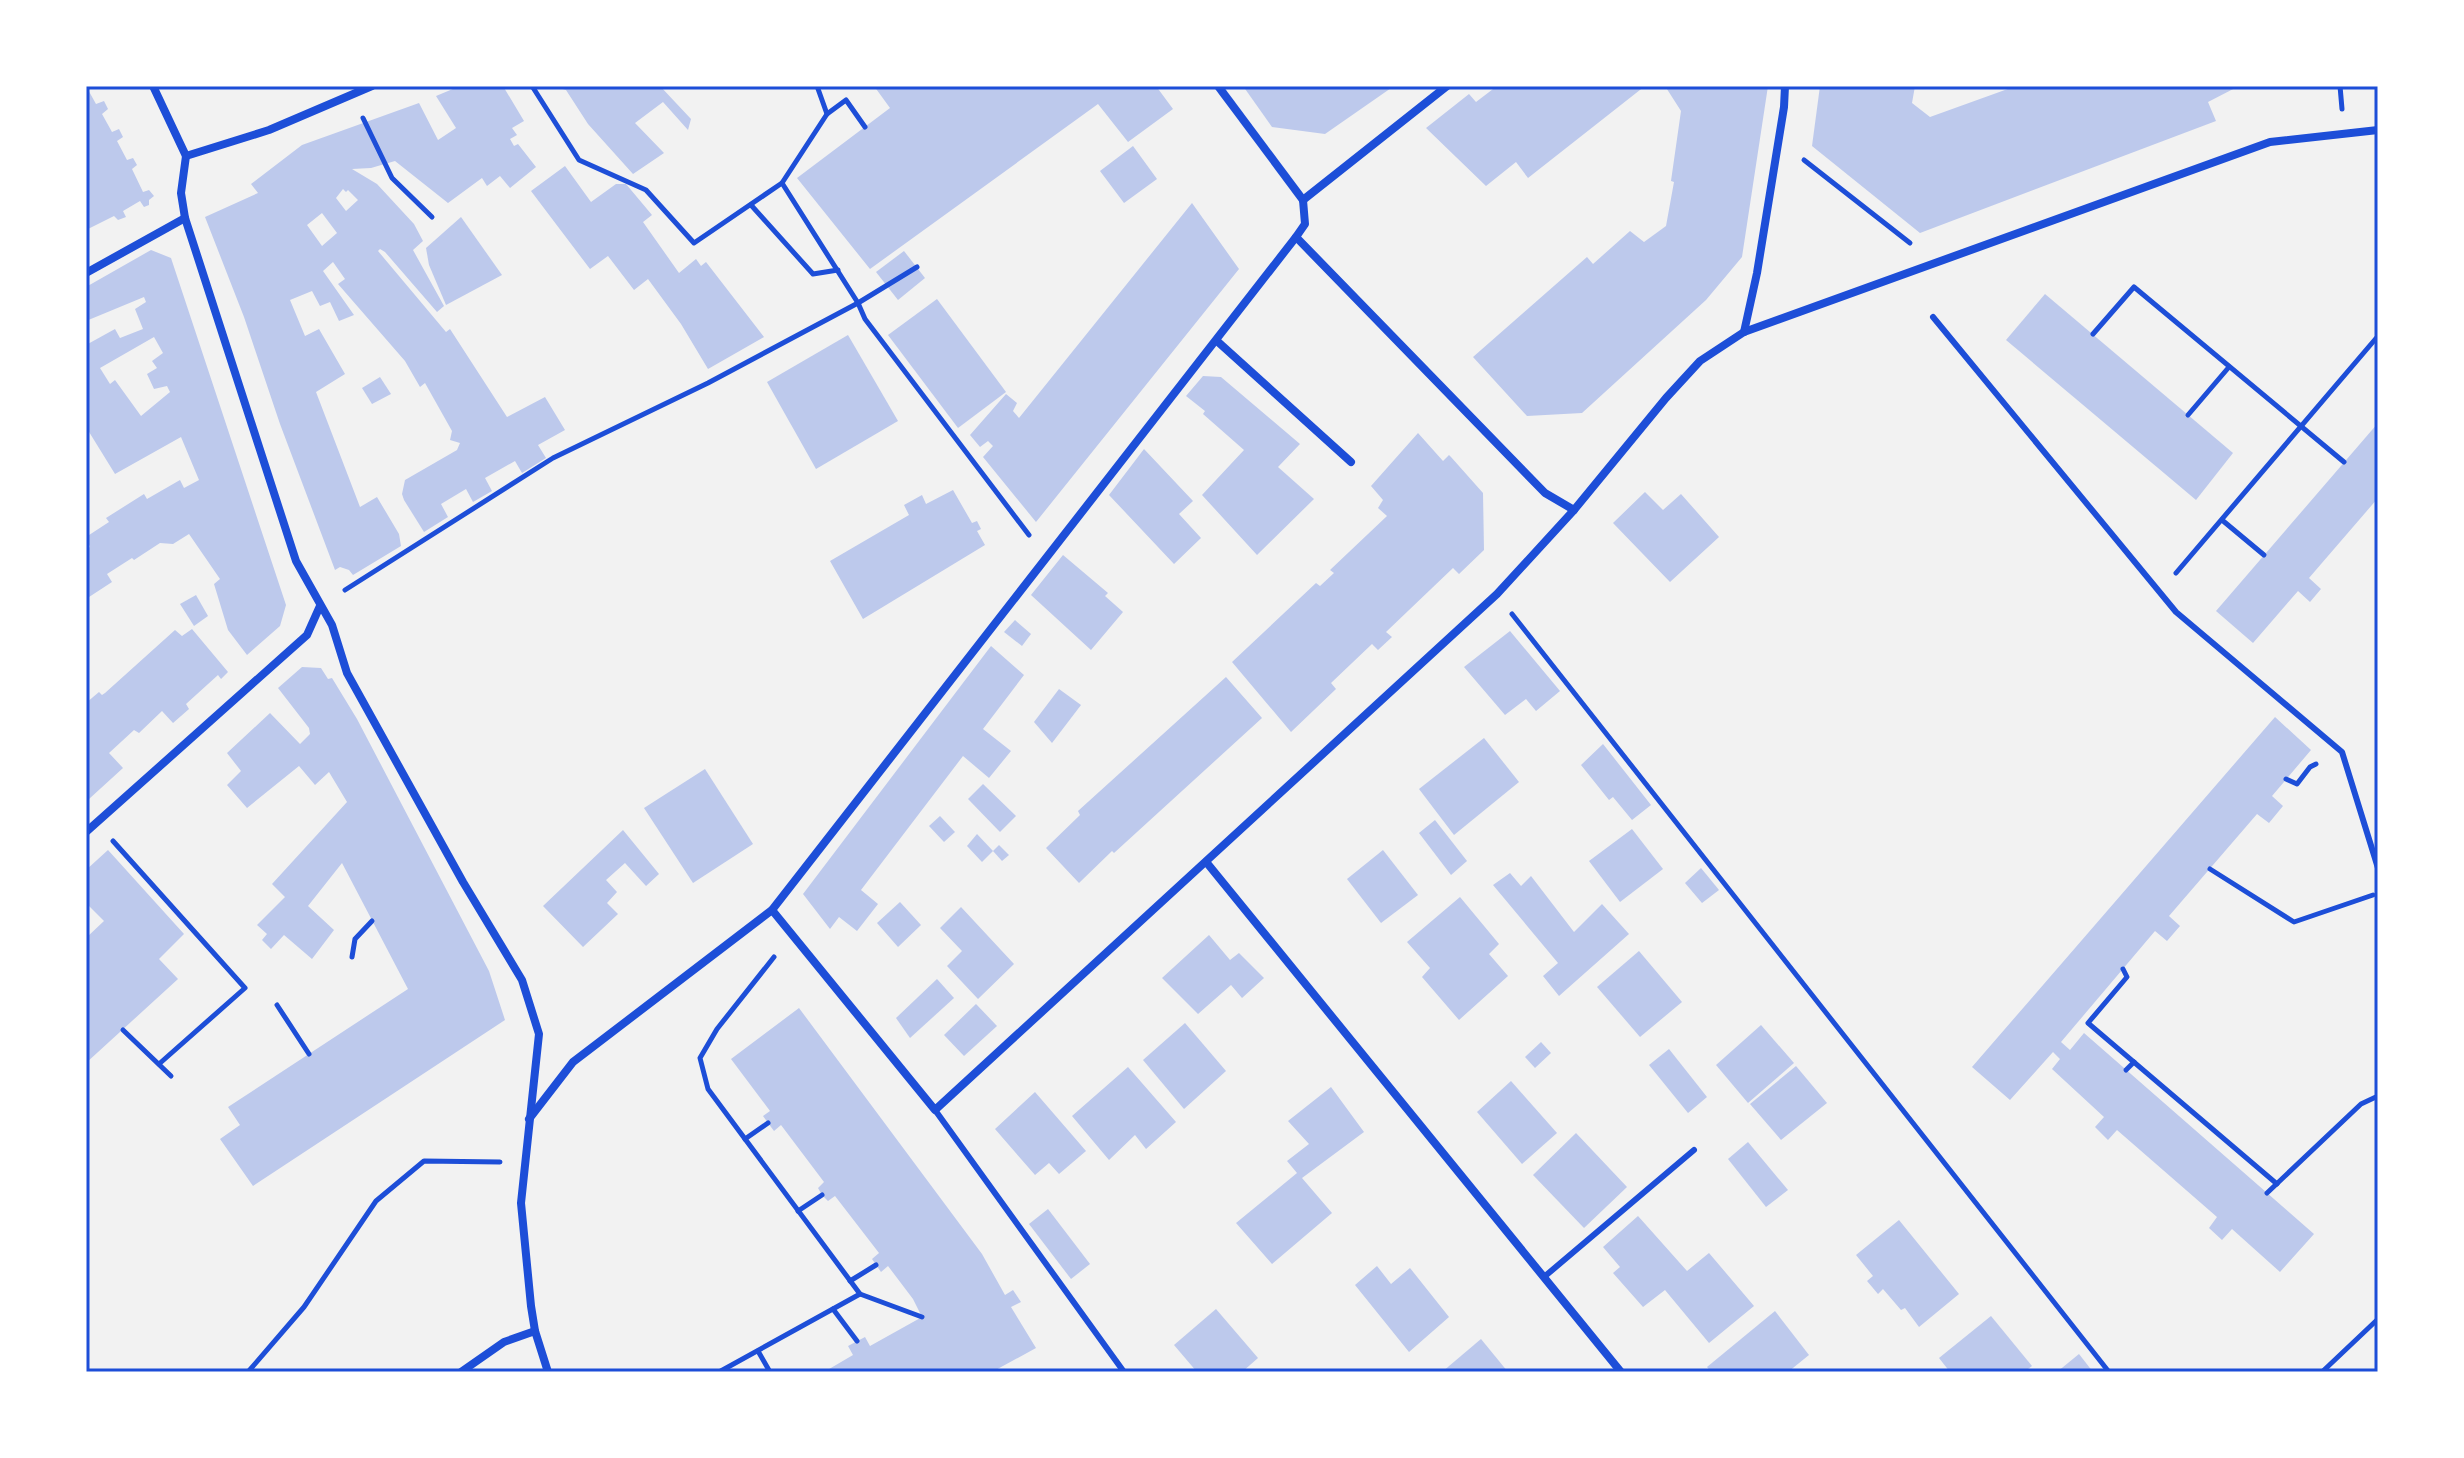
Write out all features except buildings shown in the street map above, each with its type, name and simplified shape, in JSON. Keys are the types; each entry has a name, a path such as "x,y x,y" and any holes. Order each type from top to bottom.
{"street":[{"path":"153,86 186,156 181,193 185,218 296,561 332,625 347,673 463,882 522,980 539,1034 521,1203 535,1331 548,1372"},
{"path":"186,156 269,130 372,86"},
{"path":"529,1120 573,1062 772,910 1305,224 1303,200 1218,86"},
{"path":"1303,200 1447,86"},
{"path":"1744,332 1779,141 1785,86"},
{"path":"772,910 935,1110 1497,594 1574,510 1700,361 1744,332 2270,142 2378,130"},
{"path":"86,273 185,218"},
{"path":"1296,237 1545,493 1574,510"},
{"path":"1217,341 1351,462"},
{"path":"86,832 307,635 320,606"},
{"path":"1207,863 1621,1372"},
{"path":"461,1372 504,1342 535,1331"}],"lane":[{"path":"1933,317 2176,612 2342,752 2378,868"},
{"path":"935,1110 1124,1372"},
{"path":"1544,1277 1694,1150"}],"path":[{"path":"532,86 579,160 646,190 694,243 782,183 827,114 846,100 865,127"},
{"path":"817,86 827,114"},
{"path":"352,95 392,178 432,217"},
{"path":"1779,141 1936,263"},
{"path":"782,183 838,270 865,319 1047,559"},
{"path":"751,205 813,274 838,270"},
{"path":"320,606 553,458 708,383 858,303 917,267"},
{"path":"2093,334 2134,287 2344,462"},
{"path":"2160,592 2378,336"},
{"path":"2188,415 2229,367"},
{"path":"2222,520 2264,555"},
{"path":"1497,594 2109,1372"},
{"path":"2286,779 2297,784 2310,767 2342,752"},
{"path":"96,824 245,988 159,1064"},
{"path":"2210,869 2294,922 2378,894"},
{"path":"352,957 355,939 372,921"},
{"path":"792,934 717,1029 700,1058 708,1089 860,1294 922,1317"},
{"path":"2123,969 2127,977 2088,1023 2277,1184"},
{"path":"277,1005 309,1054"},
{"path":"123,1030 171,1076"},
{"path":"2126,1070 2134,1062"},
{"path":"2267,1193 2361,1104 2378,1096"},
{"path":"745,1139 768,1123"},
{"path":"248,1372 304,1307 376,1201 424,1161 525,1163"},
{"path":"798,1211 822,1195"},
{"path":"850,1281 876,1265"},
{"path":"719,1372 860,1294"},
{"path":"833,1309 857,1341"},
{"path":"2322,1372 2378,1319"},
{"path":"758,1351 770,1372"}]}
